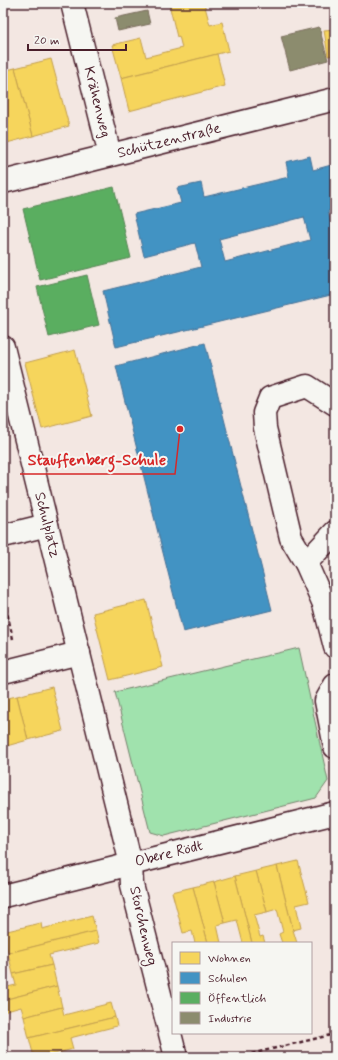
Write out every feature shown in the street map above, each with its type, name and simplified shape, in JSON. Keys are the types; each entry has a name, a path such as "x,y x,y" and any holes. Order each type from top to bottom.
{"street":[{"name":"Krähenweg","path":"72,3 110,155"},
{"name":"Schützenstraße","path":"3,182 335,99"},
{"name":"Schulplatz","path":"3,347 9,398 47,525 131,864"},
{"path":"335,404 307,386 270,398 264,413 265,428 291,538 306,563 324,604 335,647"},
{"path":"3,536 47,525"},
{"path":"306,563 335,532"},
{"path":"3,672 79,653"},
{"path":"335,686 326,701 335,746"},
{"name":"Obere Rödt","path":"3,896 335,813"},
{"name":"Storchenweg","path":"131,864 132,885 176,1057"}],"path":[{"path":"3,594 13,639 21,637"},
{"path":"238,1057 335,1034"}],"green space":[{"path":"299,648 328,781 316,798 164,836 150,832 115,692"}],"building: Wohnen":[{"path":"204,3 210,25 222,22 229,51 121,78 112,45 141,38 146,57 182,48 179,36 177,37 169,4"},
{"path":"335,29 335,55 328,56 324,30"},
{"path":"217,54 225,86 129,111 121,78"},
{"path":"51,59 69,126 33,136 15,68"},
{"path":"15,68 33,136 3,144 3,71"},
{"path":"75,350 92,416 42,429 25,363"},
{"path":"146,600 163,667 110,680 93,613"},
{"path":"52,687 63,731 28,740 17,696"},
{"path":"17,696 28,740 3,747 3,699"},
{"path":"298,861 309,902 296,905 301,928 293,930 277,866"},
{"path":"277,866 297,942 282,942 279,934 283,932 277,909 267,912 256,871"},
{"path":"256,871 267,912 254,915 260,937 263,936 265,942 252,942 235,876"},
{"path":"235,876 252,942 243,942 237,920 225,923 214,882"},
{"path":"214,882 225,923 217,925 221,942 208,942 193,887"},
{"path":"193,887 208,942 195,942 192,931 183,933 172,892"},
{"path":"92,916 96,931 8,953 3,932 41,923 42,929"},
{"path":"96,931 99,943 49,955 52,965 13,974 8,953"},
{"path":"52,965 57,986 3,1000 3,988 16,985 13,974"},
{"path":"57,986 62,1007 24,1017 21,1007 3,1012 3,1000"},
{"path":"111,1003 115,1017 29,1038 24,1017 62,1007 64,1015"},
{"path":"115,1017 117,1026 70,1038 73,1049 43,1057 34,1057 29,1038"}],"building: Schulen":[{"path":"310,156 313,170 335,164 335,209 328,211 335,235 335,294 116,347 103,291 201,267 195,243 144,256 134,214 181,203 177,188 201,183 204,197 289,177 286,162","holes":["304,217 310,240 225,262 219,239"]},
{"path":"205,343 272,610 183,632 116,366"}],"building: Öffentlich":[{"path":"114,187 131,258 40,280 23,209"},
{"path":"87,275 99,325 49,337 37,287"}],"building: Industrie":[{"path":"147,11 150,24 118,31 115,18"},
{"path":"319,27 328,60 290,70 281,36"}],"place":[{"name":"Stauffenberg-Schule","path":"180,429"}]}
